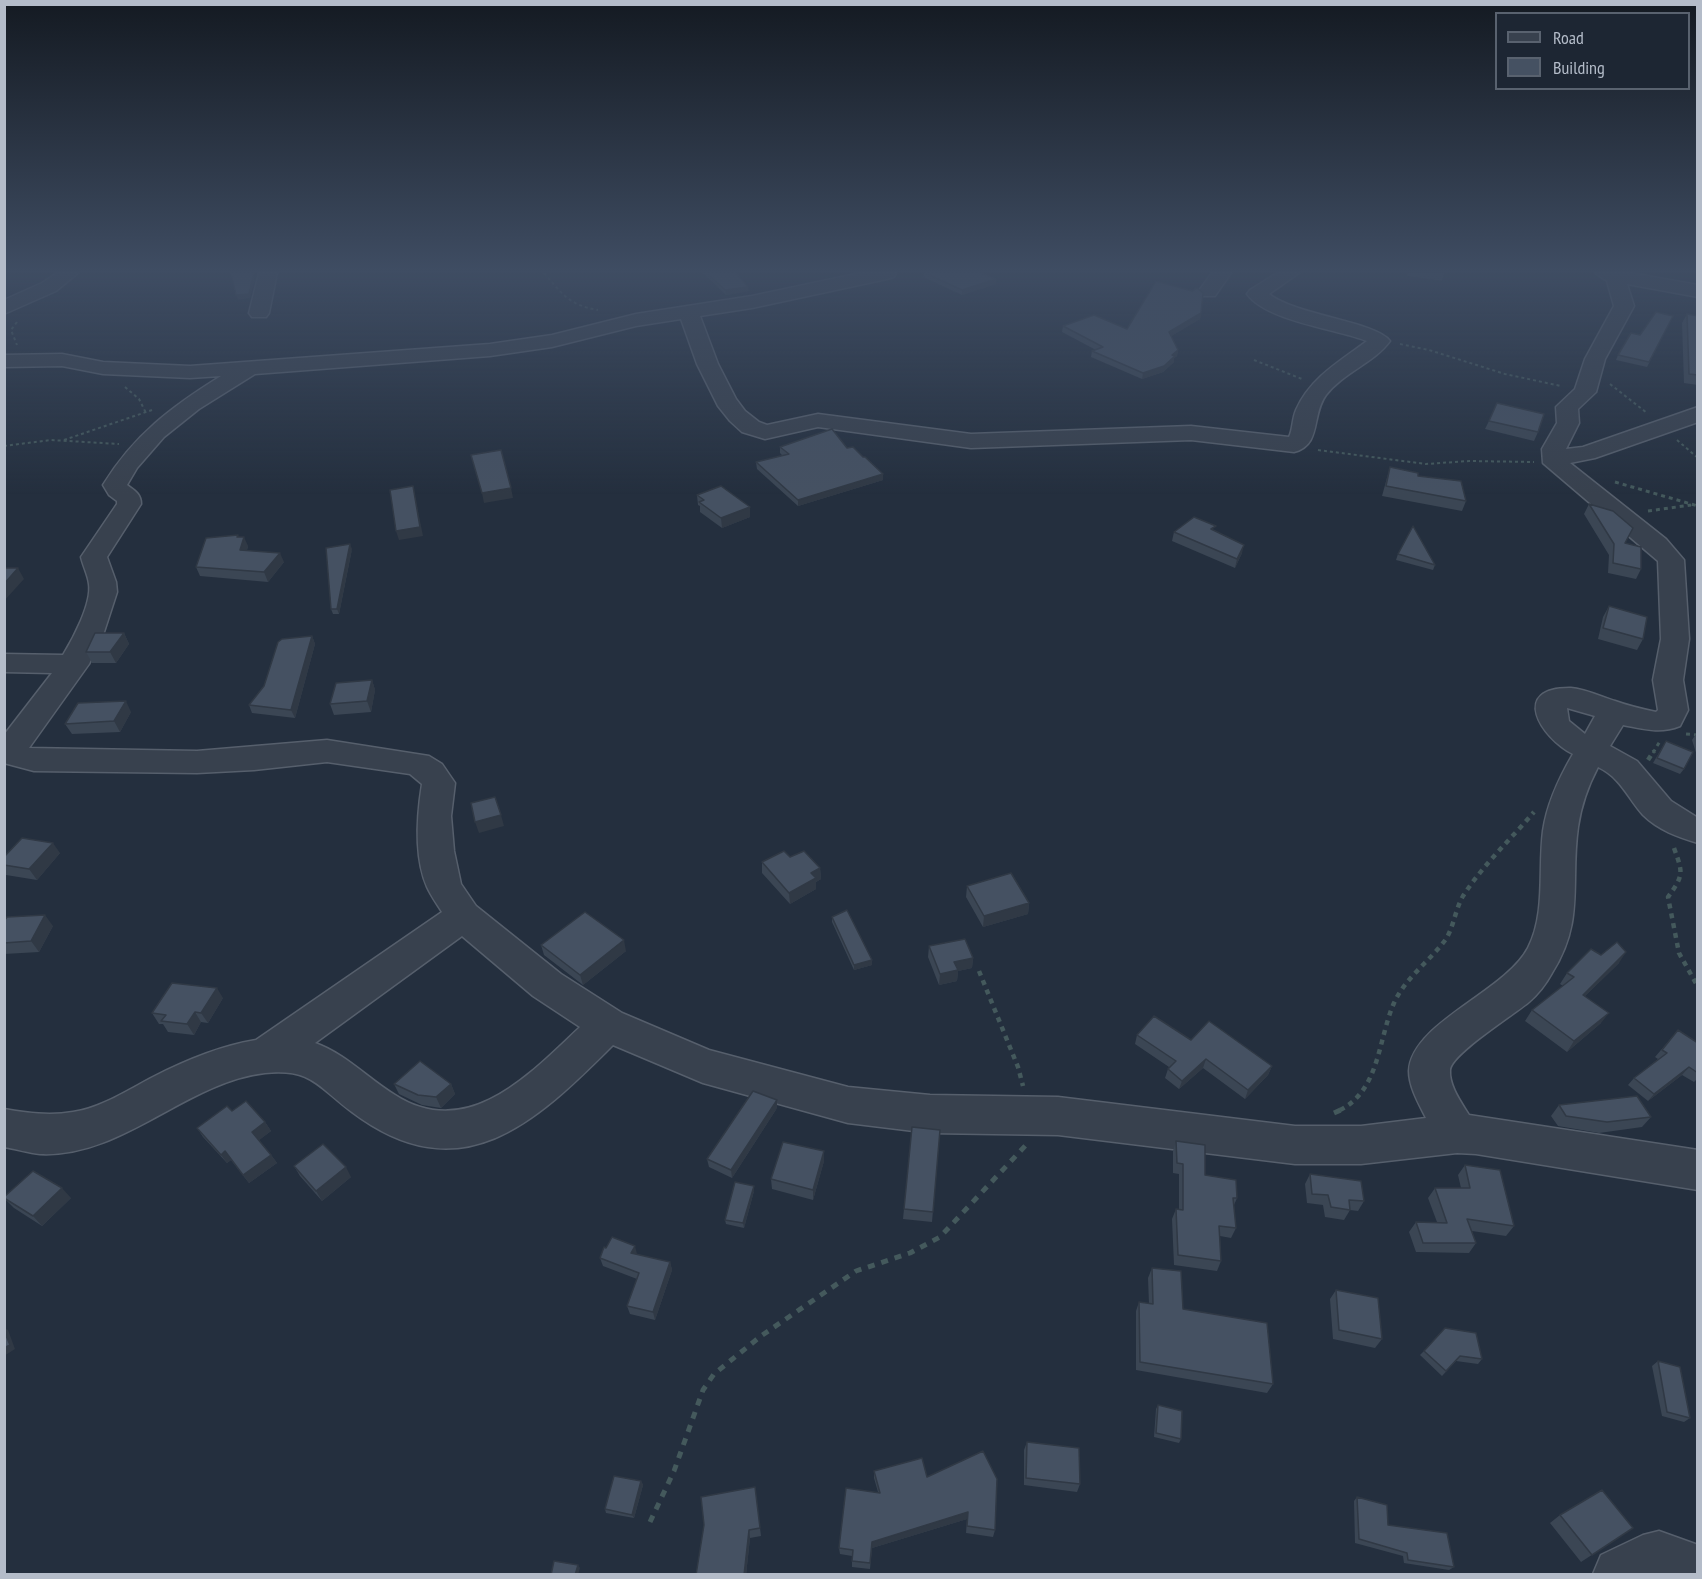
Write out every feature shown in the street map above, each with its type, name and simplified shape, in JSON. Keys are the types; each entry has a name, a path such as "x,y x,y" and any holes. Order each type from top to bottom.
{"street":[{"path":"11,361 69,361 103,368 190,372 508,347"},
{"path":"702,347 715,384 722,395 751,427 764,432 776,431 811,420 823,420 937,438 971,441 1191,433 1294,445 1301,440 1306,413 1323,385 1371,347"},
{"path":"1601,347 1595,358 1589,382 1567,407 1568,423 1554,449 1562,468 1665,552 1671,560 1675,639 1668,680 1673,710 1670,719 1656,722 1621,714 1573,698 1558,699 1552,703 1550,716 1554,724 1592,752 1623,766 1636,778 1654,805 1672,819 1698,831"},
{"path":"248,369 149,429 115,485 129,498 129,504 94,556 95,563 103,576 103,592 90,631 74,664 17,740 9,761 197,762 254,759 327,751 418,764 431,772 439,783 434,816 437,851 444,886 463,916 547,985 608,1025 703,1066 848,1105 930,1113 1041,1116 1295,1145 1361,1145 1457,1134 1511,1139 1698,1170"},
{"path":"1562,468 1587,453 1698,414"},
{"path":"1562,468 1673,531 1674,538 1665,552"},
{"path":"4,663 74,664"},
{"path":"1457,1134 1431,1082 1429,1070 1431,1060 1451,1040 1519,988 1546,950 1555,920 1559,888 1558,846 1564,811 1572,787 1607,722 1615,715 1621,714"},
{"path":"267,1055 463,916"},
{"path":"4,1128 32,1134 81,1130 107,1122 140,1107 214,1066 239,1058 267,1055 301,1057 323,1064 392,1117 422,1128 473,1127 510,1112 608,1025"},
{"path":"1620,1575 1651,1558 1664,1558 1698,1574"}],"path":[{"path":"1411,347 1429,350 1504,374 1589,382 1631,399 1661,427"},
{"path":"1254,360 1323,385"},
{"path":"103,368 110,378 134,393 149,429"},
{"path":"4,446 149,429"},
{"path":"64,440 149,429"},
{"path":"1294,445 1419,464 1469,460 1562,468 1696,505"},
{"path":"1641,512 1696,505"},
{"path":"1681,733 1698,735"},
{"path":"1636,778 1662,738"},
{"path":"1327,1116 1350,1105 1362,1091 1371,1076 1394,1003 1402,988 1425,965 1449,935 1462,899 1537,809 1551,797 1572,787"},
{"path":"1654,805 1682,871 1682,879 1668,897 1674,916 1675,943 1688,974 1698,987"},
{"path":"650,1522 674,1471 703,1390 714,1374 760,1336 856,1271 910,1253 940,1237 1005,1166 1041,1116 1022,1081 979,971"}],"building":[{"path":"1103,347 1176,347 1178,350 1164,366 1143,373 1092,351"},
{"path":"1623,347 1657,347 1649,362 1618,355"},
{"path":"1688,347 1698,347 1698,375 1689,374"},
{"path":"1497,403 1544,414 1538,432 1489,421"},
{"path":"832,429 847,448 853,447 883,474 798,500 756,462 789,454 780,447"},
{"path":"501,450 511,488 482,493 471,455"},
{"path":"1390,467 1418,473 1418,476 1461,481 1466,501 1386,486"},
{"path":"413,486 420,527 396,531 390,490"},
{"path":"721,486 750,507 721,518 699,502 704,500 697,495"},
{"path":"1589,504 1613,511 1633,528 1625,543 1641,547 1641,569 1613,563 1614,544"},
{"path":"1194,517 1216,526 1211,529 1244,545 1237,559 1174,532"},
{"path":"1413,526 1435,565 1398,554"},
{"path":"238,535 237,537 244,537 240,550 280,553 264,572 196,567 206,538"},
{"path":"350,544 337,609 331,609 326,548"},
{"path":"4,568 18,568 4,584"},
{"path":"1609,606 1647,617 1643,639 1603,628"},
{"path":"95,633 124,633 110,652 86,652"},
{"path":"312,636 291,710 249,705 264,686 278,642 282,639"},
{"path":"372,680 367,701 330,704 336,683"},
{"path":"126,701 114,721 65,724 78,703"},
{"path":"1666,741 1693,752 1684,769 1657,758"},
{"path":"495,797 501,815 475,822 471,803"},
{"path":"22,838 53,843 29,869 4,865 4,857"},
{"path":"784,851 790,857 804,851 820,868 811,873 816,878 789,893 762,862"},
{"path":"1011,873 1029,903 984,916 967,886"},
{"path":"847,910 872,960 854,965 832,917"},
{"path":"585,912 624,940 580,975 541,945"},
{"path":"45,915 31,941 4,943 4,921 7,917"},
{"path":"965,939 973,958 954,962 958,970 940,974 929,946"},
{"path":"1617,942 1626,952 1583,995 1609,1013 1574,1041 1532,1010 1574,977 1567,973 1591,949 1601,955"},
{"path":"172,983 217,988 201,1013 195,1012 187,1024 161,1021 166,1015 152,1013"},
{"path":"1154,1016 1191,1040 1209,1021 1272,1066 1248,1090 1206,1059 1182,1081 1168,1069 1176,1061 1137,1035"},
{"path":"1678,1030 1698,1043 1698,1073 1689,1067 1654,1094 1634,1078 1667,1053 1662,1050"},
{"path":"420,1061 451,1084 436,1097 418,1095 394,1084"},
{"path":"753,1091 777,1100 731,1170 707,1159"},
{"path":"1637,1096 1651,1117 1607,1122 1566,1116 1559,1105"},
{"path":"246,1101 265,1122 252,1132 271,1155 243,1175 225,1151 221,1155 197,1128 227,1106 232,1111"},
{"path":"912,1127 940,1130 933,1212 904,1209"},
{"path":"1176,1141 1205,1145 1205,1175 1236,1180 1237,1198 1233,1198 1236,1228 1219,1226 1221,1261 1178,1255 1176,1209 1183,1210 1183,1164 1177,1163"},
{"path":"783,1142 824,1151 813,1190 771,1179"},
{"path":"323,1144 346,1167 316,1191 294,1166"},
{"path":"1465,1165 1500,1170 1514,1226 1467,1219 1476,1243 1423,1243 1416,1222 1447,1223 1435,1188 1470,1188"},
{"path":"33,1171 62,1188 33,1216 4,1197"},
{"path":"1310,1174 1361,1181 1364,1201 1349,1200 1350,1210 1331,1207 1328,1195 1312,1194"},
{"path":"735,1182 754,1186 743,1223 725,1220"},
{"path":"612,1237 635,1246 631,1253 670,1262 653,1312 627,1306 639,1273 600,1258 604,1247 606,1248"},
{"path":"1152,1268 1181,1271 1183,1309 1267,1323 1273,1384 1140,1362 1139,1302 1153,1304"},
{"path":"1336,1290 1378,1298 1382,1339 1339,1330"},
{"path":"1445,1328 1476,1333 1482,1359 1460,1356 1446,1371 1424,1351"},
{"path":"4,1331 10,1345 4,1348"},
{"path":"1658,1361 1680,1367 1690,1418 1667,1412"},
{"path":"1158,1405 1182,1411 1181,1439 1156,1433"},
{"path":"1027,1442 1079,1448 1080,1484 1026,1478"},
{"path":"983,1451 997,1479 995,1530 967,1526 968,1512 872,1542 870,1563 852,1561 853,1550 839,1548 846,1488 880,1493 874,1471 922,1458 927,1477"},
{"path":"614,1476 641,1481 632,1515 605,1509"},
{"path":"755,1487 760,1528 749,1530 744,1575 696,1575 704,1525 701,1497"},
{"path":"1602,1490 1633,1528 1592,1555 1560,1515"},
{"path":"1357,1497 1387,1505 1388,1525 1447,1533 1454,1567 1408,1560 1407,1553 1359,1539"},
{"path":"554,1561 578,1565 575,1575 551,1575"}]}
